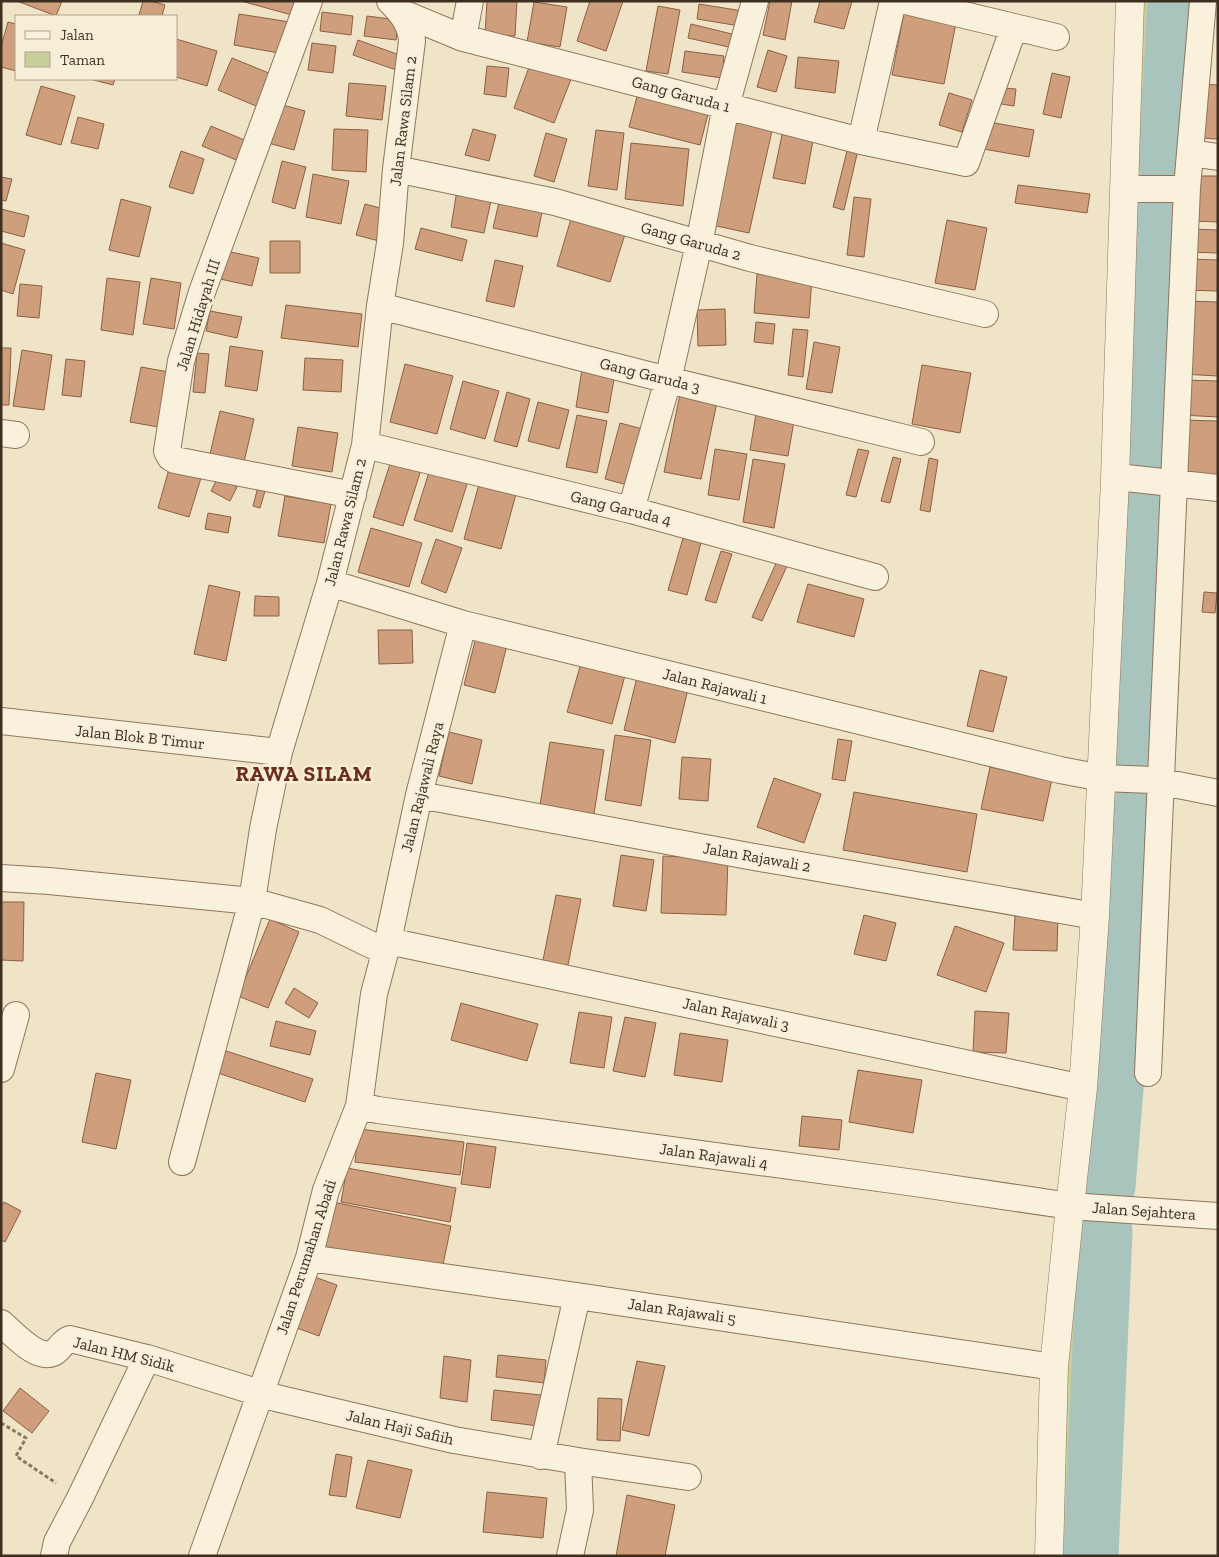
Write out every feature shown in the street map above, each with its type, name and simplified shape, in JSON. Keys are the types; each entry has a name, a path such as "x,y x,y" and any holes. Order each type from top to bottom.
{"street":[{"name":"Jalan Hidayah III","path":"309,1 202,292 181,361 167,451 170,457 175,460 353,495"},
{"path":"463,38 470,1"},
{"path":"631,510 668,380 726,106 755,1"},
{"path":"862,141 893,1"},
{"path":"906,1 1056,37"},
{"path":"1130,1 1157,188 1169,483 1148,1073"},
{"path":"1049,1556 1054,1367 1077,1206 1095,916 1111,778 1120,479 1157,188 1190,153 1203,1"},
{"name":"Jalan Rawa Silam 2","path":"182,1162 252,901 263,829 279,752 330,583 365,445 412,41 410,27 395,7"},
{"name":"Gang Garuda 1","path":"395,7 463,38 862,141 966,163 1014,27"},
{"path":"1190,153 1218,157"},
{"name":"Gang Garuda 2","path":"396,169 555,202 750,258 986,314"},
{"name":"Gang Garuda 3","path":"380,306 668,380 921,442"},
{"name":"Gang Garuda 4","path":"365,445 631,510 875,577"},
{"path":"1120,479 1218,488"},
{"name":"Jalan Rajawali 1","path":"330,583 463,624 1060,770 1111,778 1157,781 1218,792"},
{"name":"Jalan Rajawali Raya","path":"386,946 419,795 463,624"},
{"name":"Jalan Blok B Timur","path":"1,721 279,752"},
{"name":"Jalan Rajawali 2","path":"419,795 754,857 1095,916"},
{"path":"1,878 252,901 320,920 386,946"},
{"name":"Jalan Rajawali 3","path":"386,946 1083,1088"},
{"name":"Jalan Perumahan Abadi","path":"202,1556 309,1258 326,1190 359,1106 374,994 386,946"},
{"path":"1,1069 16,1016"},
{"name":"Jalan Rajawali 4","path":"359,1106 1077,1206"},
{"name":"Jalan Sejahtera","path":"1077,1206 1218,1216"},
{"name":"Jalan Rajawali 5","path":"309,1258 1054,1367"},
{"path":"541,1456 577,1296"},
{"name":"Jalan HM Sidik","path":"1,1323 34,1351 45,1355 56,1351 66,1340 70,1339 147,1358 260,1392"},
{"path":"54,1556 56,1542 80,1498 147,1358"},
{"name":"Jalan Haji Safiih","path":"260,1392 276,1398 454,1440 541,1456 688,1477"},
{"path":"570,1556 580,1510 578,1461"}],"path":[{"path":"1,1423 26,1438 16,1456 80,1498"}],"green space":[{"path":"1131,1 1175,1 1166,163 1154,460 1145,511 1142,757 1108,1186 1091,1556 1049,1556 1083,1088"}],"building":[{"path":"17,1 62,1 56,15"},
{"path":"143,1 165,5 162,15 139,15"},
{"path":"241,1 303,1 299,17"},
{"path":"487,1 517,1 515,36 485,35"},
{"path":"590,1 623,1 606,51 577,41"},
{"path":"770,1 792,1 785,40 763,35"},
{"path":"820,1 852,1 844,29 814,22"},
{"path":"534,2 567,7 560,47 527,42"},
{"path":"699,4 743,11 740,26 697,19"},
{"path":"658,6 680,10 668,74 646,71"},
{"path":"905,8 957,18 944,84 892,75"},
{"path":"322,12 353,16 351,35 320,31"},
{"path":"239,14 290,22 284,54 234,45"},
{"path":"367,16 399,20 396,40 364,36"},
{"path":"8,22 15,24 15,71 1,67 1,47"},
{"path":"691,24 736,35 733,48 688,38"},
{"path":"178,40 217,51 207,86 178,78"},
{"path":"358,40 405,57 399,71 353,55"},
{"path":"312,43 336,46 333,73 308,70"},
{"path":"768,50 787,56 776,92 757,87"},
{"path":"685,51 724,56 722,78 682,72"},
{"path":"798,57 839,61 835,93 795,88"},
{"path":"232,58 276,76 263,109 218,90"},
{"path":"532,59 573,74 554,123 514,108"},
{"path":"487,66 509,68 506,97 484,94"},
{"path":"1052,73 1070,77 1061,118 1043,114"},
{"path":"94,80 115,80 113,85"},
{"path":"349,83 386,86 382,120 346,116"},
{"path":"1201,84 1218,85 1218,139 1199,138"},
{"path":"640,85 711,103 700,145 629,127"},
{"path":"41,86 75,96 61,145 26,135"},
{"path":"1003,88 1016,89 1014,106 1001,104"},
{"path":"949,93 972,100 962,132 939,125"},
{"path":"279,104 305,111 294,150 268,143"},
{"path":"737,114 774,122 749,233 712,225"},
{"path":"78,117 104,124 98,149 71,143"},
{"path":"983,121 1034,130 1029,157 978,148"},
{"path":"211,126 254,144 246,164 202,146"},
{"path":"334,129 368,130 366,172 332,170"},
{"path":"473,129 496,135 489,161 465,155"},
{"path":"596,130 624,133 617,190 588,186"},
{"path":"783,130 814,135 805,184 773,178"},
{"path":"546,133 567,139 554,182 534,176"},
{"path":"631,143 689,149 683,206 625,199"},
{"path":"848,147 858,150 844,210 833,207"},
{"path":"181,151 204,159 193,194 169,187"},
{"path":"282,161 306,167 295,209 272,202"},
{"path":"313,174 349,181 341,224 306,217"},
{"path":"1193,176 1218,176 1218,222 1192,221"},
{"path":"1,177 12,179 6,201 1,200"},
{"path":"1018,185 1090,194 1087,213 1015,203"},
{"path":"457,190 492,196 484,233 451,227"},
{"path":"854,197 871,199 864,257 847,255"},
{"path":"500,198 543,207 537,237 493,228"},
{"path":"121,199 151,207 139,257 109,250"},
{"path":"365,204 388,210 379,241 356,235"},
{"path":"1,209 29,216 24,237 1,231"},
{"path":"573,212 627,228 610,282 557,266"},
{"path":"947,220 987,228 975,290 935,283"},
{"path":"421,228 467,240 462,261 415,249"},
{"path":"1189,229 1218,230 1218,253 1188,252"},
{"path":"270,241 300,241 300,273 270,273"},
{"path":"1,243 25,250 13,294 1,290"},
{"path":"226,251 259,258 252,286 220,279"},
{"path":"1187,259 1218,260 1218,291 1186,290"},
{"path":"495,260 523,266 514,307 486,301"},
{"path":"757,274 812,278 809,318 754,313"},
{"path":"107,278 140,282 133,335 101,330"},
{"path":"151,278 181,283 174,329 143,324"},
{"path":"20,284 42,286 39,318 17,316"},
{"path":"1184,301 1218,302 1218,376 1181,374"},
{"path":"286,305 362,314 358,347 281,338"},
{"path":"725,309 726,345 698,346 697,310"},
{"path":"210,311 242,317 237,338 206,331"},
{"path":"756,322 775,324 773,344 754,342"},
{"path":"793,329 808,330 803,377 788,375"},
{"path":"814,342 840,347 832,393 806,389"},
{"path":"230,346 263,351 257,391 225,386"},
{"path":"1,348 11,348 9,405 1,405"},
{"path":"22,350 52,355 44,410 13,406"},
{"path":"197,353 209,354 205,393 193,392"},
{"path":"305,358 343,360 341,392 303,390"},
{"path":"66,359 85,361 81,397 62,395"},
{"path":"583,363 616,368 608,413 576,407"},
{"path":"405,364 453,376 437,434 390,422"},
{"path":"922,365 971,373 960,433 912,424"},
{"path":"141,367 175,373 164,428 130,422"},
{"path":"1183,380 1218,381 1218,417 1181,415"},
{"path":"463,381 499,391 485,439 450,429"},
{"path":"507,392 530,399 517,447 494,441"},
{"path":"680,394 717,402 701,479 664,472"},
{"path":"538,402 569,410 559,449 528,441"},
{"path":"757,408 795,415 788,456 750,450"},
{"path":"220,411 254,419 244,462 210,454"},
{"path":"577,415 607,421 597,473 566,467"},
{"path":"1180,420 1218,421 1218,475 1179,473"},
{"path":"620,423 650,431 635,487 605,479"},
{"path":"298,427 338,433 332,472 292,466"},
{"path":"715,449 747,454 739,500 708,495"},
{"path":"858,449 869,451 856,497 846,495"},
{"path":"893,457 901,459 890,503 881,501"},
{"path":"929,458 938,460 930,512 920,510"},
{"path":"753,459 785,464 774,528 743,522"},
{"path":"391,461 421,470 403,526 373,517"},
{"path":"169,469 201,478 189,517 158,508"},
{"path":"430,469 468,481 452,532 414,520"},
{"path":"218,477 237,487 230,501 211,491"},
{"path":"260,479 268,481 260,508 253,506"},
{"path":"479,484 516,494 501,549 464,539"},
{"path":"285,496 331,504 324,543 278,536"},
{"path":"208,513 231,517 228,533 205,529"},
{"path":"371,528 422,543 409,587 358,572"},
{"path":"683,538 701,543 687,595 668,590"},
{"path":"436,539 462,548 446,593 421,583"},
{"path":"721,551 732,554 716,603 705,600"},
{"path":"777,561 787,566 762,621 752,617"},
{"path":"808,584 864,599 854,637 797,622"},
{"path":"209,585 240,592 226,661 194,654"},
{"path":"1204,592 1217,593 1215,613 1202,612"},
{"path":"255,596 279,597 279,616 254,616"},
{"path":"378,630 412,630 413,663 379,664"},
{"path":"477,633 508,641 495,693 464,685"},
{"path":"583,656 627,668 612,724 567,712"},
{"path":"639,669 690,681 675,743 624,730"},
{"path":"980,670 1007,677 993,732 967,726"},
{"path":"449,732 482,740 472,784 439,776"},
{"path":"615,735 651,740 641,806 605,800"},
{"path":"838,739 852,741 845,781 832,779"},
{"path":"550,742 604,750 594,814 540,805"},
{"path":"682,757 711,759 708,801 679,799"},
{"path":"990,767 1052,779 1043,821 981,809"},
{"path":"774,778 821,794 804,843 757,827"},
{"path":"854,792 977,814 967,872 843,850"},
{"path":"621,855 654,860 646,911 613,906"},
{"path":"663,856 728,859 726,915 661,913"},
{"path":"556,895 581,899 567,970 542,965"},
{"path":"1,902 24,902 23,961 1,960"},
{"path":"864,915 896,923 886,961 854,954"},
{"path":"1015,915 1058,917 1057,951 1013,950"},
{"path":"270,919 299,932 268,1008 238,996"},
{"path":"955,926 1004,943 986,992 937,975"},
{"path":"294,988 318,1003 309,1018 285,1003"},
{"path":"461,1003 538,1024 527,1061 451,1040"},
{"path":"975,1011 1009,1013 1006,1053 973,1052"},
{"path":"579,1012 612,1017 604,1068 570,1063"},
{"path":"625,1017 656,1023 645,1077 613,1071"},
{"path":"276,1021 316,1031 310,1055 270,1046"},
{"path":"680,1033 728,1040 722,1082 674,1075"},
{"path":"217,1048 313,1079 305,1102 209,1070"},
{"path":"858,1070 922,1080 913,1133 849,1122"},
{"path":"96,1073 131,1080 116,1149 82,1142"},
{"path":"802,1116 842,1120 839,1150 799,1146"},
{"path":"359,1129 464,1142 460,1175 355,1162"},
{"path":"467,1143 496,1147 490,1188 461,1184"},
{"path":"347,1168 456,1188 450,1222 341,1202"},
{"path":"4,1202 21,1211 5,1242 1,1240 1,1208"},
{"path":"333,1202 451,1226 441,1274 322,1249"},
{"path":"312,1276 337,1285 319,1336 294,1327"},
{"path":"498,1355 546,1360 544,1383 496,1377"},
{"path":"444,1356 471,1360 467,1402 440,1398"},
{"path":"637,1361 665,1366 649,1436 622,1430"},
{"path":"20,1388 49,1411 32,1433 3,1411"},
{"path":"494,1390 541,1395 538,1426 491,1420"},
{"path":"598,1398 622,1399 620,1441 597,1440"},
{"path":"336,1454 352,1457 346,1497 329,1495"},
{"path":"368,1460 412,1470 400,1518 356,1508"},
{"path":"487,1492 547,1498 543,1538 483,1532"},
{"path":"627,1495 675,1505 665,1556 616,1556"}],"waterway":[{"path":"1166,163 1175,1"},
{"path":"1154,460 1159,219"},
{"path":"1142,757 1145,511"},
{"path":"1108,1186 1139,810"},
{"path":"1091,1556 1105,1231"}],"district":[{"name":"RAWA SILAM","path":"304,773"}]}
